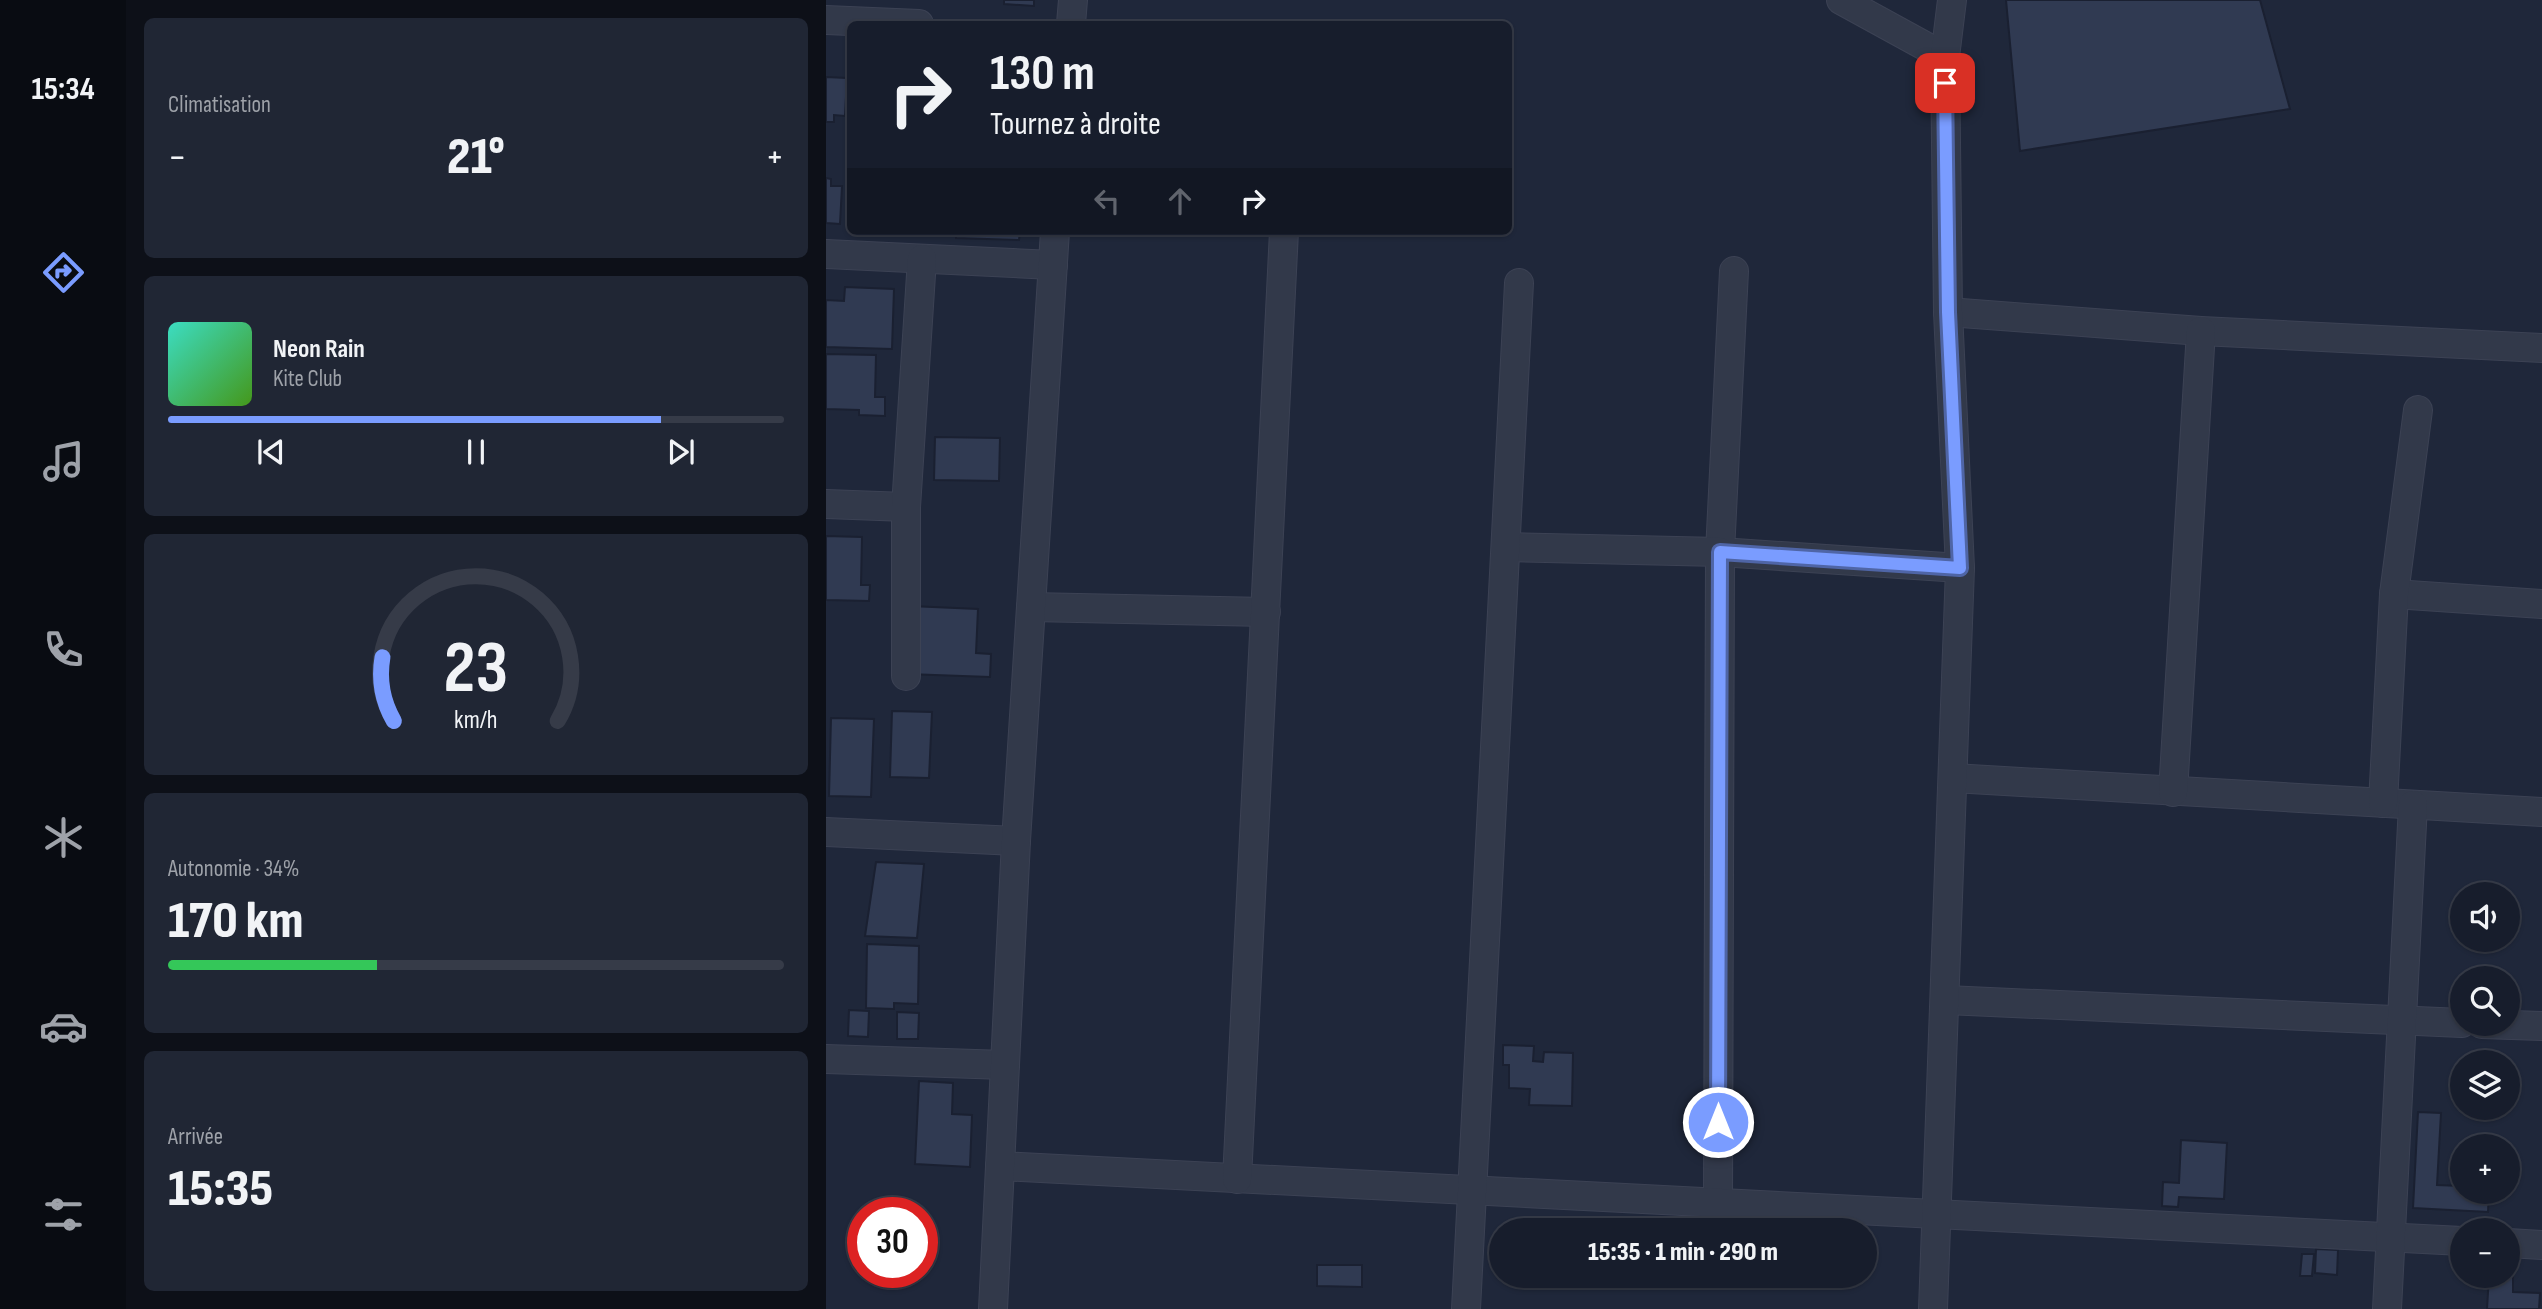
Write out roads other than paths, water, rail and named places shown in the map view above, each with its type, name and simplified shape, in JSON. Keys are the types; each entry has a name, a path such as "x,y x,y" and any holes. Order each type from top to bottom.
{"street":[{"path":"1841,0 1945,57"},
{"path":"1933,1309 1960,568 1948,312 1945,57 1952,0"},
{"path":"826,20 849,21"},
{"path":"993,1309 1016,841 1055,235"},
{"path":"1237,1178 1284,235"},
{"path":"826,254 1053,265"},
{"path":"906,676 906,507 922,259"},
{"path":"1718,1203 1720,552 1734,271"},
{"path":"1466,1309 1519,283"},
{"path":"1948,312 2201,331 2542,348"},
{"path":"2173,792 2201,331"},
{"path":"2383,803 2394,594 2418,410"},
{"path":"826,504 906,507"},
{"path":"1506,547 1720,552 1960,568"},
{"path":"2394,594 2542,604"},
{"path":"1031,607 1266,612"},
{"path":"1953,778 2542,812"},
{"path":"2387,1309 2413,805"},
{"path":"826,832 1016,841"},
{"path":"1946,1000 2450,1022"},
{"path":"2520,1025 2542,1026"},
{"path":"826,1059 1005,1065"},
{"path":"1000,1166 2450,1240"},
{"path":"2520,1244 2542,1245"}]}
